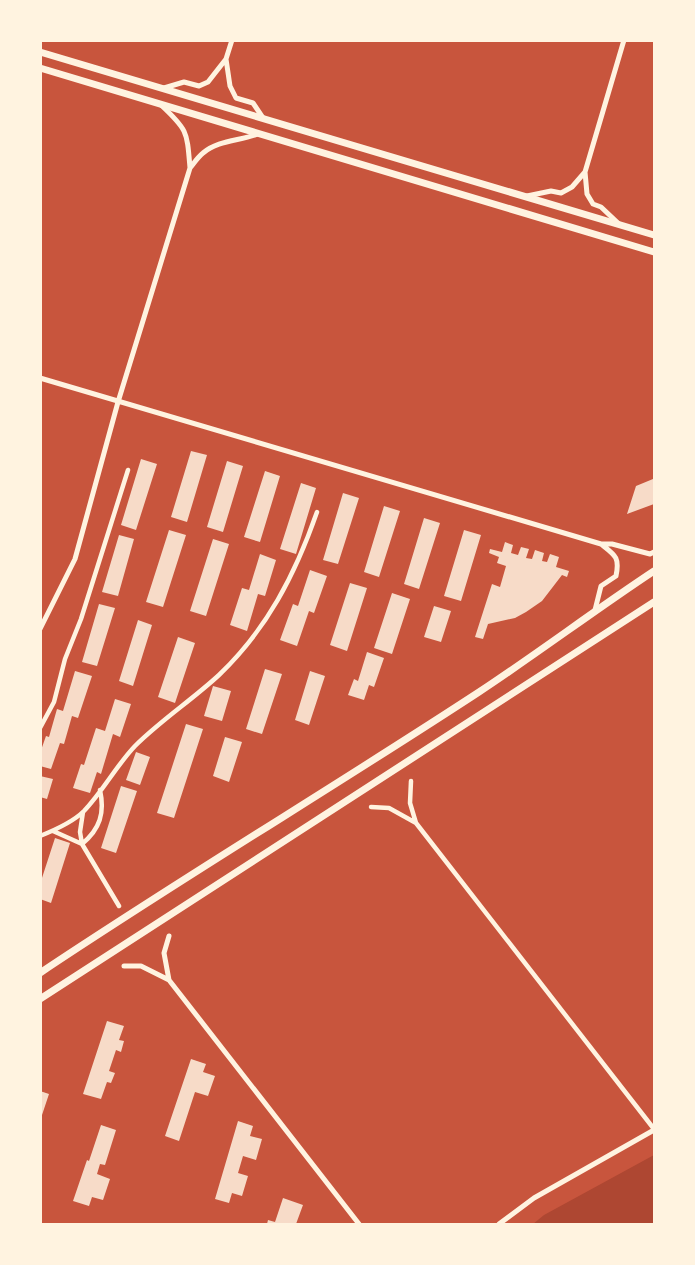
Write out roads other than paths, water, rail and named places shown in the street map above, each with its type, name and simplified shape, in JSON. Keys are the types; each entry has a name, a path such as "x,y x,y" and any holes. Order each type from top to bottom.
{"main road":[{"path":"40,52 654,235"},
{"path":"40,68 654,252"},
{"path":"40,973 125,916 463,702 654,571"},
{"path":"40,999 654,602"}],"street":[{"path":"164,88 184,82 199,86 208,82 226,59 232,40"},
{"path":"619,224 601,207 593,204 587,194 585,172 624,40"},
{"path":"226,59 231,86 236,98 253,104 263,118"},
{"path":"40,629 75,560 118,402 190,168 186,132 160,104"},
{"path":"190,168 204,152 222,142 244,140 259,134"},
{"path":"526,196 551,191 561,193 572,187 585,172"},
{"path":"40,378 601,544 612,544 650,555 654,552"},
{"path":"40,728 54,702 65,659 81,620 128,470"},
{"path":"40,836 53,831 83,812 124,758 146,735 218,676 251,642 270,613 303,551 318,512"},
{"path":"595,610 601,586 616,576 619,564 615,555 601,544"},
{"path":"411,780 410,804 416,823 654,1130 534,1198 499,1224"},
{"path":"82,844 91,837 101,819 103,803 100,790"},
{"path":"371,807 389,808 416,823"},
{"path":"83,812 80,832 82,844 119,906"},
{"path":"53,831 82,844"},
{"path":"169,936 164,953 169,980"},
{"path":"124,966 141,966 169,980 359,1224"}]}
